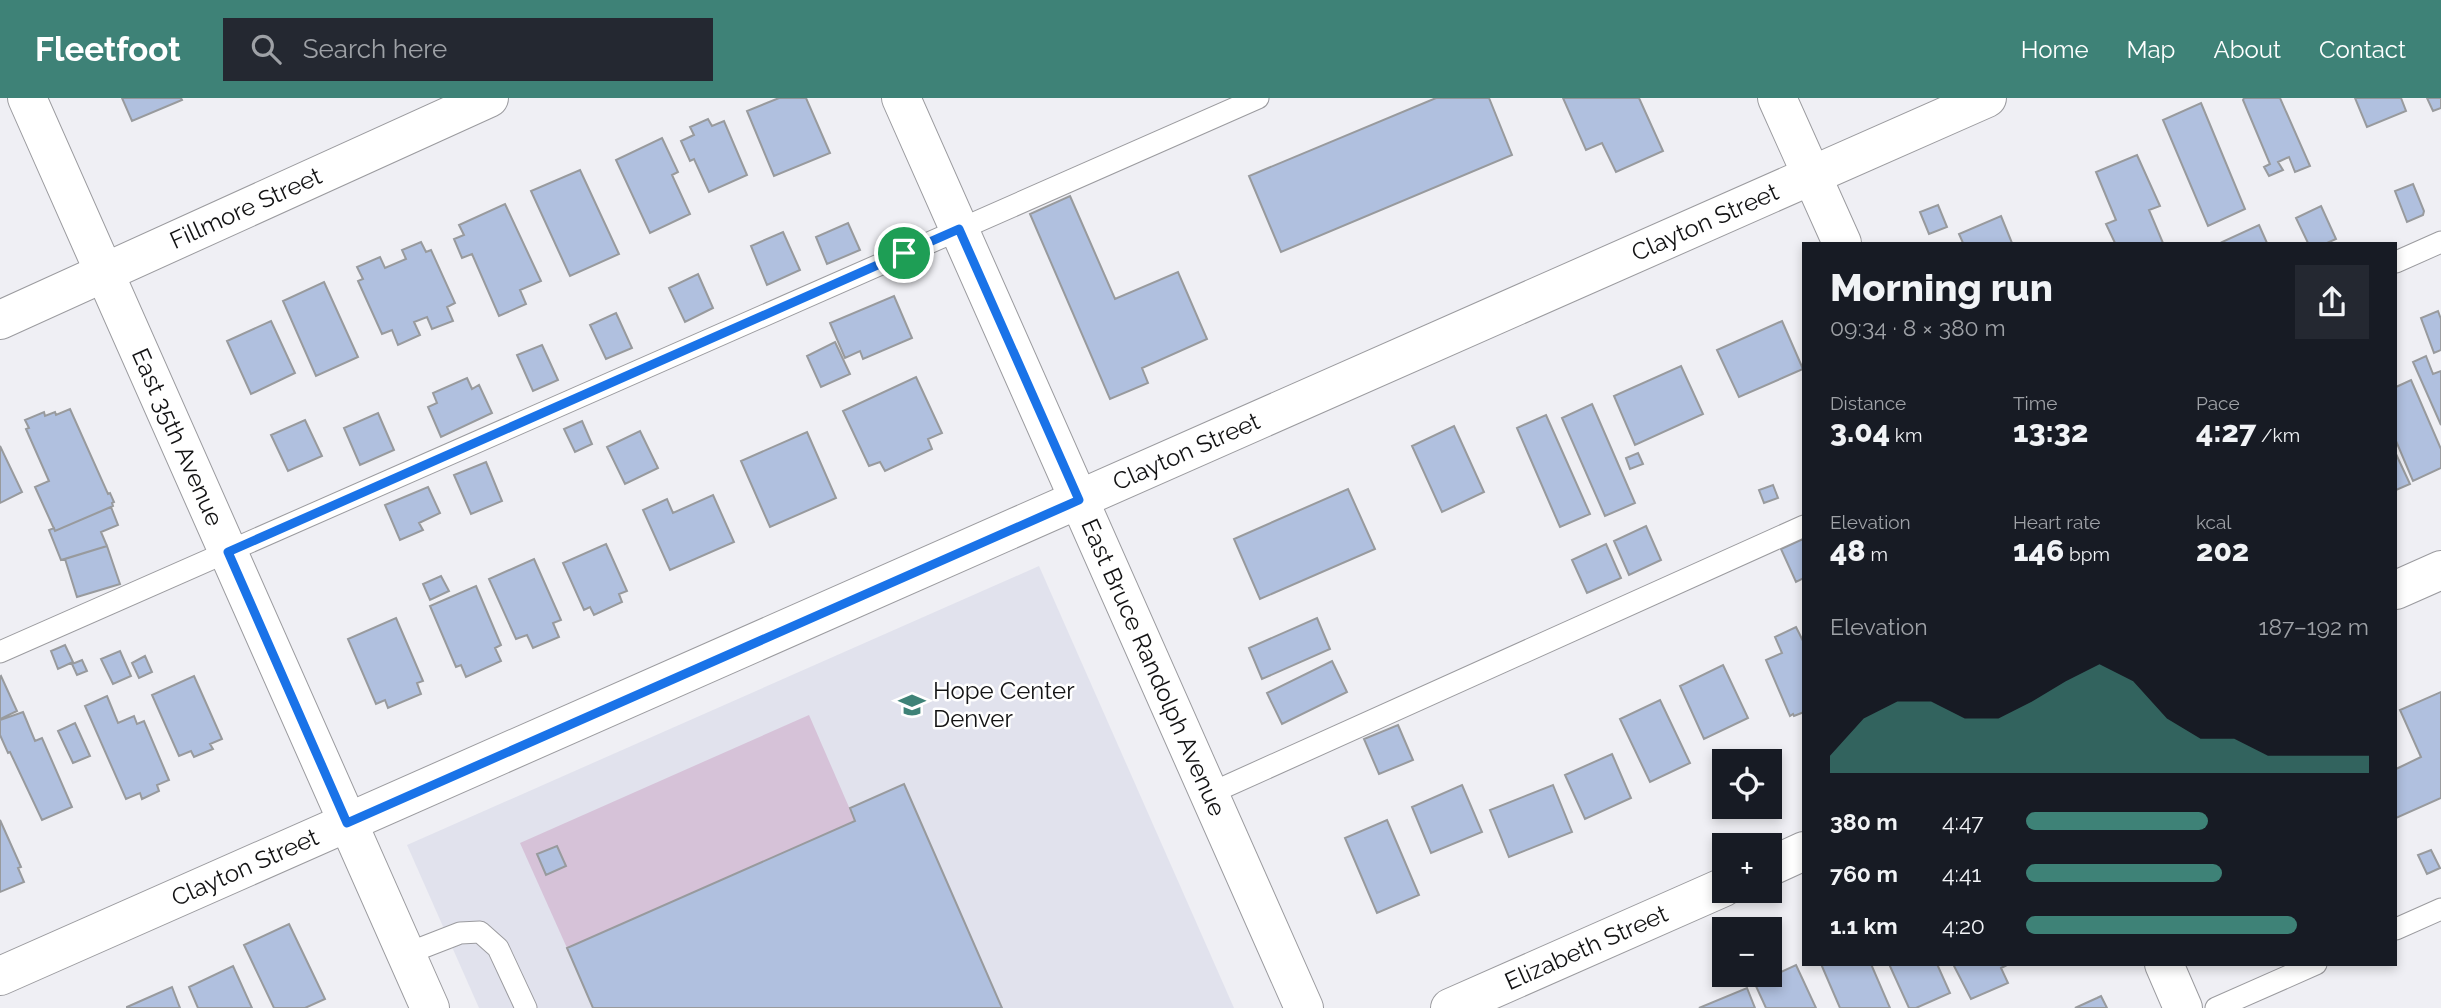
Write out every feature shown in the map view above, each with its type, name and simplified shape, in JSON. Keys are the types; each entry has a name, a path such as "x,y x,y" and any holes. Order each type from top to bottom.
{"street":[{"name":"East 35th Avenue","path":"27,98 430,1008"},
{"name":"Fillmore Street","path":"0,320 489,98"},
{"name":"East Bruce Randolph Avenue","path":"901,98 1304,1008"},
{"path":"1777,98 1842,242"},
{"name":"Clayton Street","path":"0,976 1987,98"},
{"path":"2397,590 2441,570"},
{"path":"1782,861 1802,852"},
{"name":"Elizabeth Street","path":"1450,1008 1712,892"},
{"path":"2165,966 2183,1008"}],"lane":[{"path":"0,652 1258,98"},
{"path":"2397,262 2441,242"},
{"path":"1209,794 1802,527"},
{"path":"2397,929 2441,909"},
{"path":"406,954 460,933 480,932 499,948 526,1008"},
{"path":"2216,1008 2311,966"}],"shaded area":[{"name":"Hope Center Denver","path":"1039,566 1234,1008 479,1008 407,845"},
{"path":"809,715 855,821 567,948 520,843"}],"building":[{"path":"122,98 181,98 182,100 132,121"},
{"path":"779,98 806,98 830,153 774,176 747,111"},
{"path":"1436,98 1489,98 1512,155 1281,252 1249,176"},
{"path":"1563,98 1639,98 1663,151 1616,172 1602,143 1586,150"},
{"path":"2244,98 2280,98 2310,166 2295,172 2289,157 2278,162 2283,170 2269,176 2264,167 2270,164"},
{"path":"2355,98 2401,98 2406,111 2367,127"},
{"path":"2427,98 2441,98 2441,108 2433,111"},
{"path":"2201,103 2245,209 2208,226 2163,120"},
{"path":"708,119 712,126 724,121 747,175 709,192 694,159 690,161 681,141 694,135 690,127"},
{"path":"662,138 678,172 672,175 690,214 650,233 616,160"},
{"path":"2137,155 2160,206 2149,210 2163,242 2115,242 2106,224 2116,220 2096,172"},
{"path":"580,170 619,254 570,276 531,191"},
{"path":"2413,184 2424,211 2423,215 2407,222 2395,191"},
{"path":"1070,196 1115,299 1178,272 1207,339 1142,368 1148,383 1110,399 1030,214"},
{"path":"505,204 541,281 520,290 526,304 499,316 472,254 462,258 454,239 464,235 459,225"},
{"path":"1938,205 1947,227 1929,234 1920,212"},
{"path":"2321,206 2336,239 2329,242 2308,242 2296,218"},
{"path":"2001,216 2012,242 1963,242 1959,234"},
{"path":"848,223 860,250 827,264 816,237"},
{"path":"2259,225 2267,242 2222,242"},
{"path":"783,232 800,270 767,285 751,246"},
{"path":"421,242 426,252 431,250 455,303 447,307 453,321 432,329 427,317 414,322 420,335 398,345 392,330 382,334 358,281 363,279 357,267 380,257 385,268 406,259 402,250"},
{"path":"698,274 713,308 685,322 669,288"},
{"path":"324,282 358,357 316,376 283,301"},
{"path":"894,296 912,338 863,359 860,351 845,358 830,323"},
{"path":"2438,311 2441,319 2441,350 2434,353 2421,318"},
{"path":"616,313 632,348 606,359 590,325"},
{"path":"271,321 295,373 251,394 227,341"},
{"path":"1782,321 1802,369 1739,397 1717,350"},
{"path":"835,342 850,374 821,387 807,356"},
{"path":"542,345 558,380 533,391 517,355"},
{"path":"2426,356 2433,374 2441,371 2441,425 2413,362"},
{"path":"1681,366 1703,414 1635,445 1614,396"},
{"path":"916,377 942,433 928,439 932,449 885,471 880,462 869,466 843,411"},
{"path":"467,378 472,389 479,385 492,413 441,437 428,407 437,403 433,393"},
{"path":"2411,380 2441,449 2441,468 2413,481 2397,443 2397,387"},
{"path":"1592,404 1635,503 1605,516 1562,418"},
{"path":"70,409 114,502 113,506 55,531 35,487 49,481 26,429 29,428 25,420 44,412 45,416 55,412 56,415"},
{"path":"378,413 394,450 360,465 344,428"},
{"path":"1546,415 1590,514 1560,527 1517,428"},
{"path":"305,420 322,456 288,471 271,435"},
{"path":"582,421 592,444 575,452 564,429"},
{"path":"1454,426 1484,492 1442,512 1412,446"},
{"path":"640,431 658,468 625,484 607,447"},
{"path":"807,432 836,498 770,527 741,461"},
{"path":"0,446 22,492 0,503"},
{"path":"1638,453 1643,464 1630,469 1626,458"},
{"path":"2397,456 2410,484 2397,490"},
{"path":"486,462 502,501 471,514 454,475"},
{"path":"1773,485 1778,498 1764,503 1759,490"},
{"path":"428,487 440,513 419,523 423,530 400,540 385,505"},
{"path":"1348,489 1375,549 1260,599 1234,539"},
{"path":"713,495 734,542 670,570 643,510 667,499 673,513"},
{"path":"111,507 118,525 101,532 107,546 61,560 49,530 54,528 55,531"},
{"path":"1646,526 1661,560 1629,575 1614,541"},
{"path":"1802,539 1802,579 1796,582 1781,549"},
{"path":"606,544 627,591 619,594 622,602 594,615 590,607 584,610 563,563"},
{"path":"1606,544 1621,578 1587,593 1572,560"},
{"path":"107,546 120,584 77,597 65,559"},
{"path":"534,559 561,620 553,623 559,637 533,648 527,635 516,639 489,579"},
{"path":"441,576 449,591 430,600 423,584"},
{"path":"476,586 501,645 495,648 501,661 466,677 461,665 456,667 430,606"},
{"path":"396,618 423,681 417,683 421,694 388,708 385,700 376,704 348,639"},
{"path":"1317,618 1330,649 1262,679 1249,648"},
{"path":"1796,627 1802,639 1802,713 1794,716 1790,716 1766,660 1782,653 1775,637"},
{"path":"65,645 73,662 58,669 51,651"},
{"path":"120,651 131,676 113,684 101,659"},
{"path":"145,656 152,672 139,678 132,663"},
{"path":"82,660 87,671 77,675 72,664"},
{"path":"1332,661 1347,692 1282,724 1267,693"},
{"path":"1723,665 1748,718 1704,739 1680,686"},
{"path":"194,676 222,739 210,744 213,749 194,757 191,751 179,756 152,695"},
{"path":"0,677 17,711 0,719"},
{"path":"2441,692 2441,798 2397,818 2397,769 2421,757 2400,710"},
{"path":"107,696 118,723 134,716 137,724 144,721 169,780 157,785 159,791 142,799 140,793 126,799 85,706"},
{"path":"1660,700 1690,763 1650,782 1620,719"},
{"path":"23,712 35,741 42,738 72,807 42,820 0,735 0,720"},
{"path":"75,723 90,756 73,763 58,731"},
{"path":"1398,725 1413,760 1379,774 1364,739"},
{"path":"1612,754 1631,798 1585,819 1565,775"},
{"path":"904,784 1002,1008 593,1008 567,948 855,821 850,808"},
{"path":"1462,785 1482,832 1431,853 1412,807"},
{"path":"1553,785 1572,832 1509,857 1490,810"},
{"path":"0,820 21,867 18,868 24,882 0,892"},
{"path":"1387,820 1419,895 1377,913 1345,838"},
{"path":"557,846 566,866 546,875 537,854"},
{"path":"2431,850 2440,868 2427,874 2418,855"},
{"path":"289,924 325,999 305,1008 274,1008 244,945"},
{"path":"1796,965 1816,1008 1766,1008 1756,987 1782,987 1782,971"},
{"path":"233,966 252,1008 198,1008 189,987"},
{"path":"1822,966 1872,966 1890,1008 1840,1008"},
{"path":"1890,966 1938,966 1950,993 1916,1008 1909,1008"},
{"path":"1954,966 2005,966 2001,968 2008,983 1971,999"},
{"path":"172,987 180,1008 127,1008 127,1007"},
{"path":"1747,988 1755,1008 1699,1008"},
{"path":"2101,996 2107,1008 2075,1008 2097,998"}],"place":[{"name":"Hope Center Denver","path":"912,705"}],"route":[{"path":"959,229 1079,500 347,823 228,552 904,253 959,229"}]}
